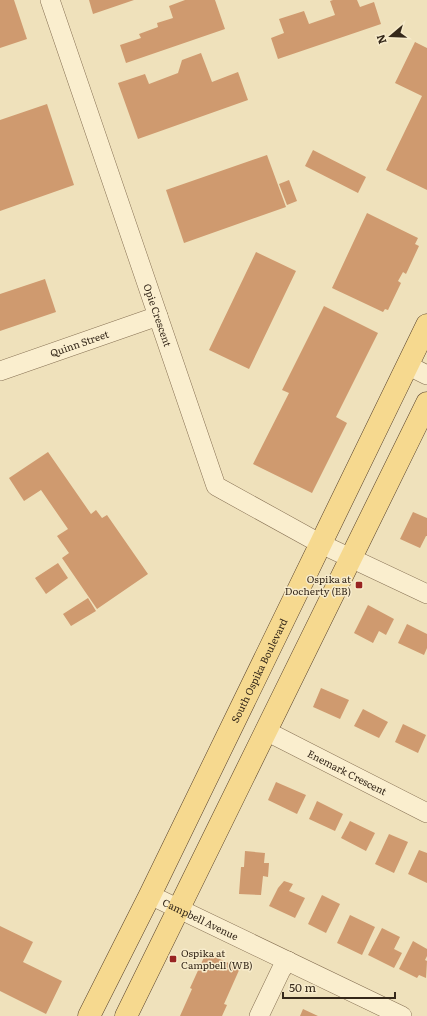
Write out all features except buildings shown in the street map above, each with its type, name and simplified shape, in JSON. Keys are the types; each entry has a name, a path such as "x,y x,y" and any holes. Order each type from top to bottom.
{"main road":[{"name":"South Ospika Boulevard","path":"89,1016 150,895 427,325"},
{"path":"126,1016 180,909 427,403"}],"street":[{"name":"Opie Crescent","path":"50,0 216,486 320,544 427,594"},
{"name":"Quinn Street","path":"0,371 158,316"},
{"path":"407,365 427,375"},
{"name":"Enemark Crescent","path":"266,731 427,813"},
{"name":"Campbell Avenue","path":"150,895 288,961 382,1012 402,1016"},
{"path":"259,1016 281,970 288,961"}],"place":[{"name":"Ospika at Docherty (EB)","path":"359,585"},
{"name":"Ospika at Campbell (WB)","path":"173,959"}]}
